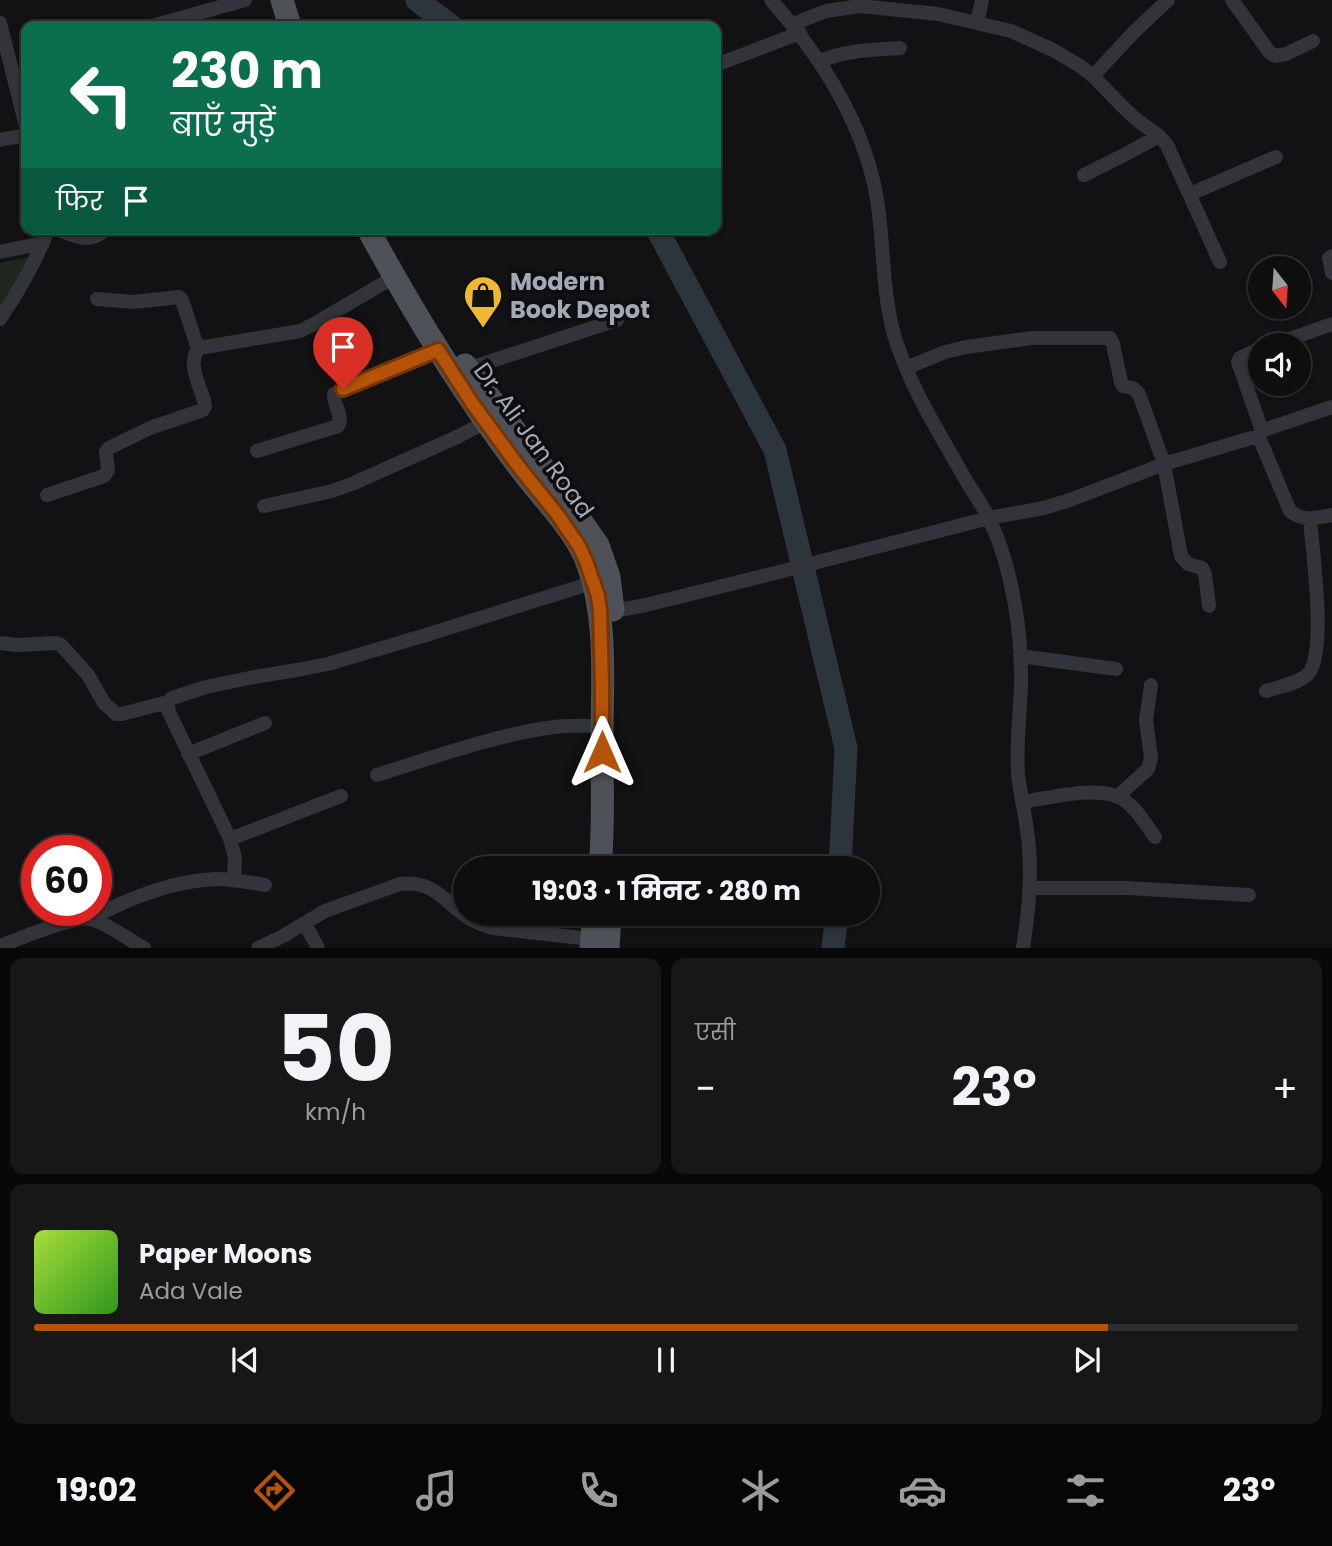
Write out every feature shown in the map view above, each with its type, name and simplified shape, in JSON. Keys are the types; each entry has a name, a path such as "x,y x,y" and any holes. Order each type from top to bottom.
{"main road":[{"path":"266,0 272,21"},
{"path":"282,0 288,21"},
{"name":"Dr. Ali Jan Road","path":"371,235 394,278 459,384 579,546 586,561 601,580 614,611 617,682 614,856"},
{"name":"Dr. Ali Jan Road","path":"389,235 467,369 548,474 598,545 602,648 601,856"},
{"path":"595,926 597,945"},
{"path":"597,945 605,926"}],"street":[{"path":"170,21 245,0"},
{"path":"771,0 820,61 861,137 879,214 888,307 894,335 920,399 989,519 1012,591 1019,636 1021,684 1017,730 1018,774 1030,861 1030,888 1023,947"},
{"path":"977,23 982,0"},
{"path":"1093,76 1168,0"},
{"path":"1232,0 1270,53 1275,56 1286,54 1313,41"},
{"path":"721,63 796,29 826,11 860,6 939,14 1011,31 1053,50 1093,76 1137,120 1167,145 1220,262"},
{"path":"0,23 21,106"},
{"path":"820,61 864,50 900,48"},
{"path":"10,64 21,61"},
{"path":"0,140 21,136"},
{"path":"1084,175 1158,136"},
{"path":"1190,194 1276,157"},
{"path":"72,235 91,238 99,235"},
{"path":"0,252 45,236"},
{"path":"0,319 22,286 45,236"},
{"path":"1332,256 1329,263 1332,273"},
{"path":"47,495 104,476 108,470 106,452 109,448 150,428 203,410 205,406 193,359 200,346 300,331 394,278"},
{"path":"97,299 133,302 179,297 193,338 200,346"},
{"path":"467,369 617,320"},
{"path":"1307,333 1332,324"},
{"path":"906,368 945,352 992,343 1032,338 1110,338 1121,382 1123,386 1133,388 1139,394 1164,464 1181,556 1188,564 1202,568 1209,606"},
{"path":"257,451 338,426 340,419 334,394 438,350"},
{"path":"1248,354 1238,362 1248,391"},
{"path":"1250,396 1260,425 1262,442 1290,511 1298,517 1310,519 1332,515"},
{"path":"614,611 989,519 1044,508 1164,464 1260,436 1332,407"},
{"path":"264,506 332,491 354,483 486,422"},
{"path":"1266,691 1306,677 1312,669 1317,628 1317,594 1310,519"},
{"path":"0,643 61,645 88,675 104,703 116,714 122,714 168,702 177,696 206,687 328,664 601,580"},
{"path":"1020,656 1116,669"},
{"path":"1118,796 1148,769 1151,758 1146,720 1151,685"},
{"path":"168,702 168,710 230,839 235,857 234,880"},
{"path":"188,754 265,723"},
{"path":"377,775 512,735 558,727 602,726"},
{"path":"1022,802 1088,793 1118,796 1128,802 1155,837"},
{"path":"230,839 341,796"},
{"path":"112,908 188,881 216,879 265,885"},
{"path":"258,947 325,911 400,884 413,883 439,892 471,920 482,925 597,945"},
{"path":"1030,888 1127,888 1248,895"},
{"path":"305,924 318,947"},
{"path":"10,945 58,926"},
{"path":"104,926 144,947"}],"shaded area":[{"path":"33,258 0,312 0,263"}],"waterway":[{"path":"417,0 444,21"},
{"path":"660,235 775,450 846,748 841,856"},
{"path":"833,948 836,926"}],"place":[{"name":"Modern Book Depot","path":"483,329"}],"route":[{"path":"343,389 438,350 494,434 557,514 579,546 598,596 602,648 602,752"}]}
